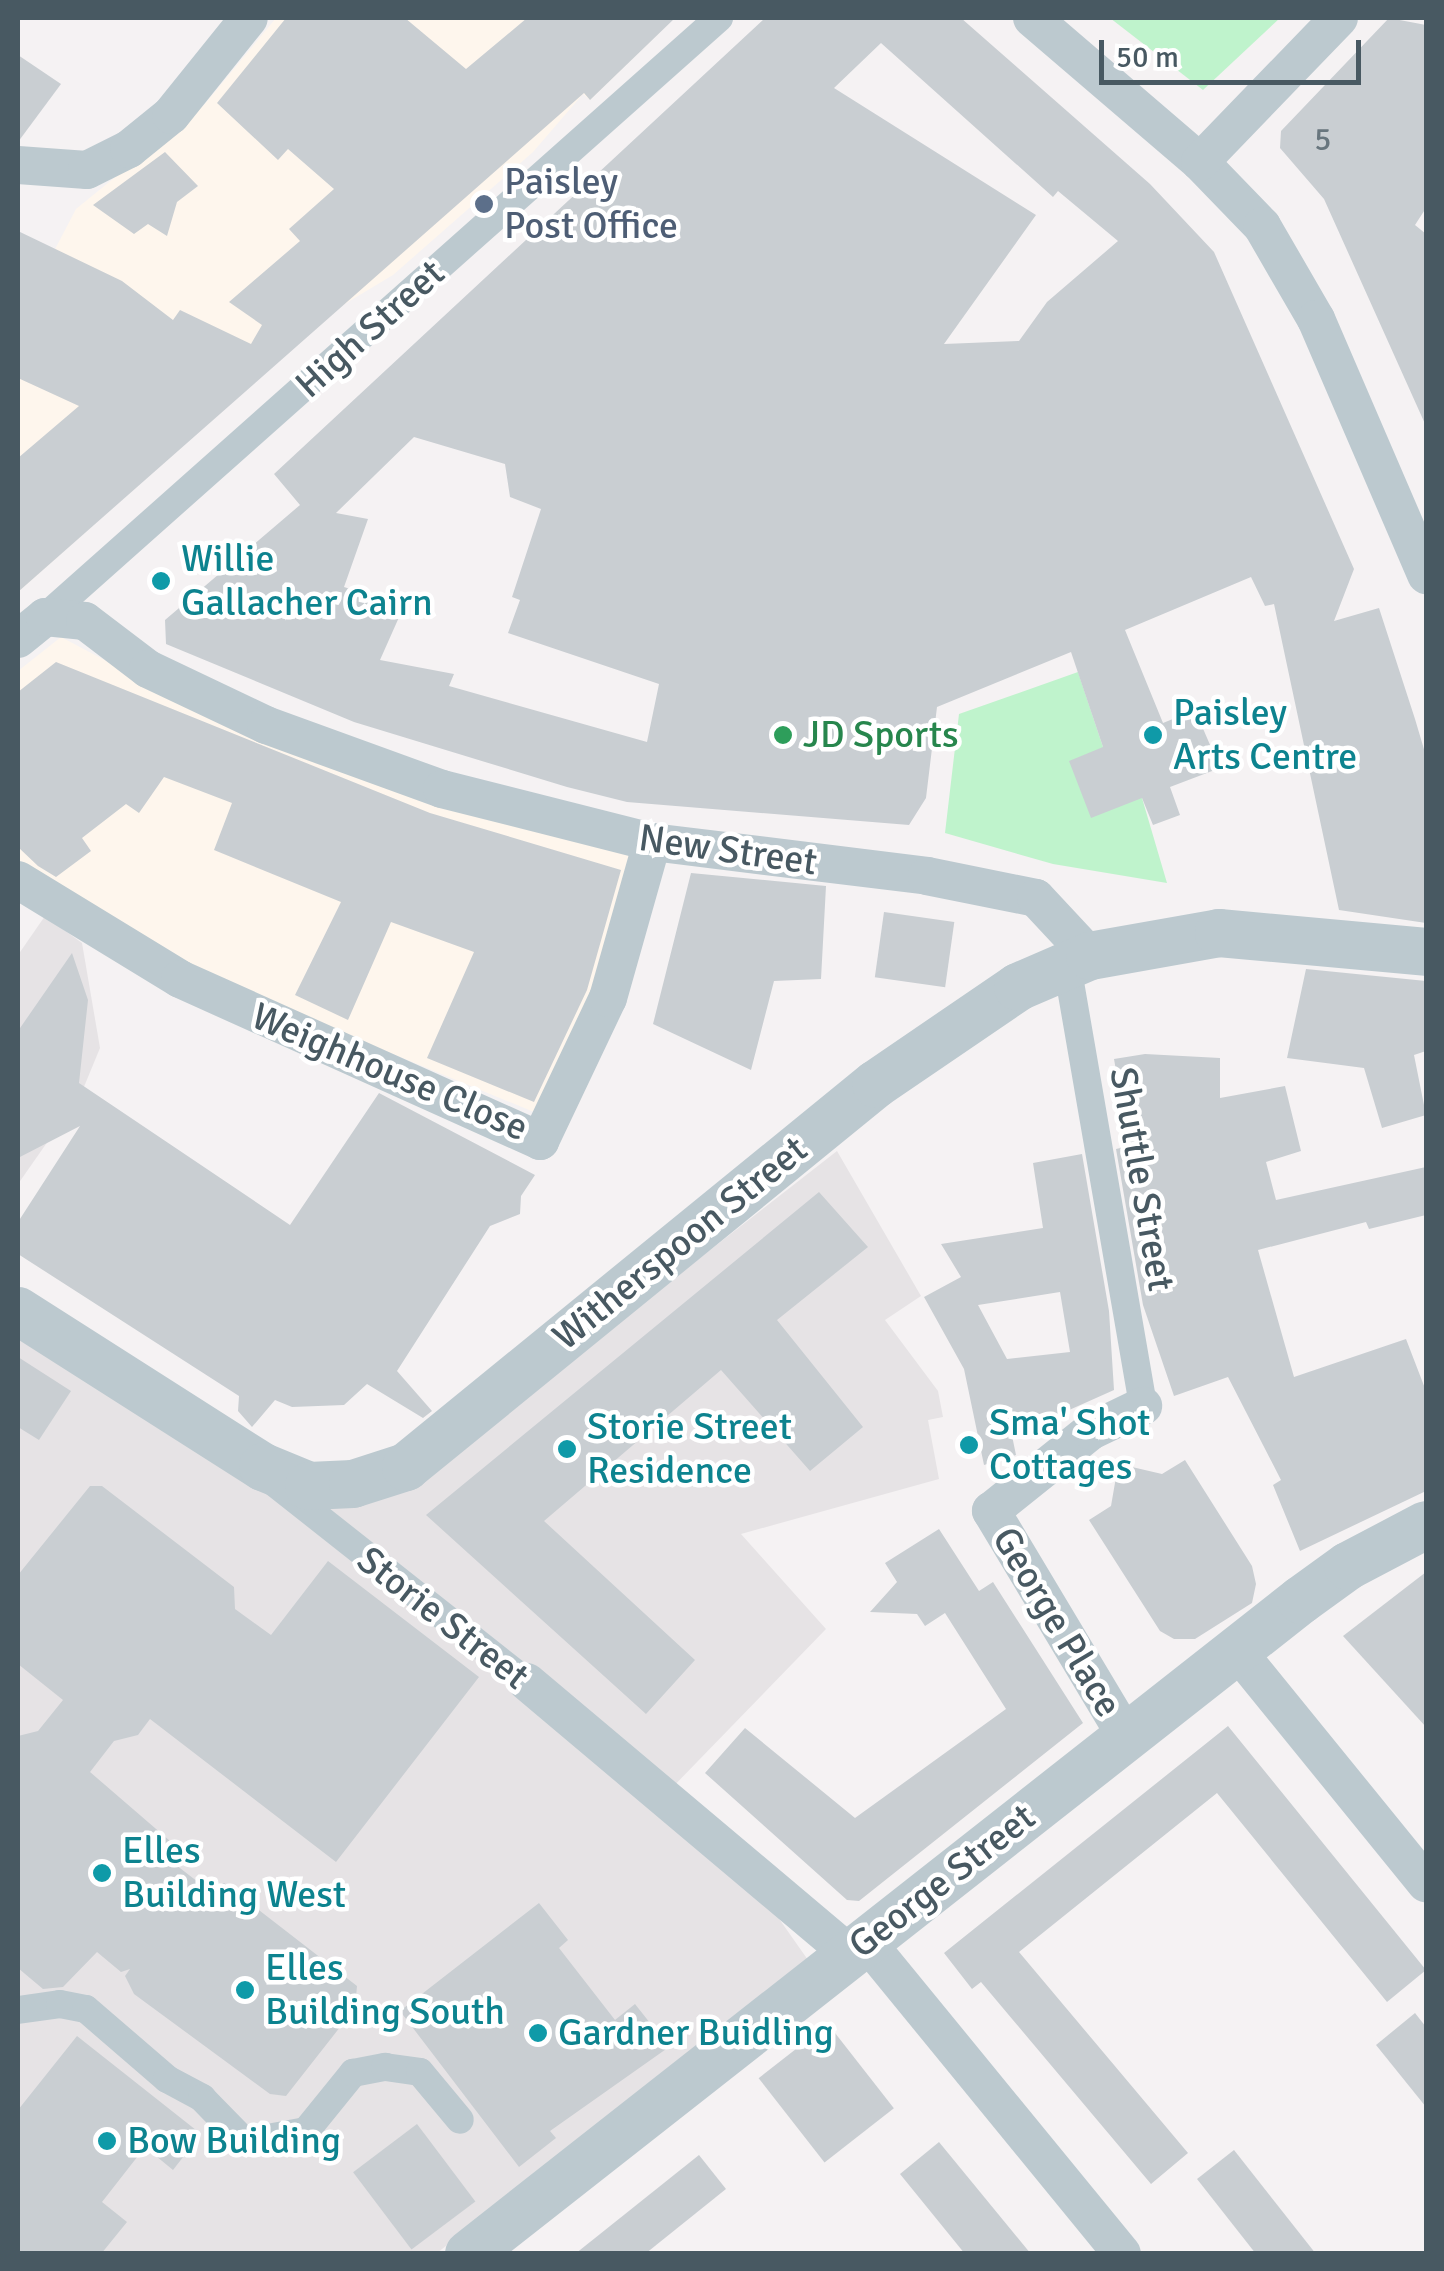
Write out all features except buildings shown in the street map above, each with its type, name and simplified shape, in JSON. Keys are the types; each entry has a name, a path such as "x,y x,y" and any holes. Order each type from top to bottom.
{"street":[{"path":"18,165 87,170 129,149 171,114 248,18"},
{"path":"1032,18 1200,162 1262,226 1414,498 1426,575"},
{"path":"1200,162 1339,18"},
{"name":"High Street","path":"31,628 711,20"},
{"name":"New Street","path":"31,628 85,621 148,670 266,725 442,789 652,842 927,876 1036,898 1078,960"},
{"name":"Weighhouse Close","path":"18,880 180,979 540,1141 608,998 652,842"},
{"path":"1078,960 1219,932 1426,952"},
{"name":"Shuttle Street","path":"1078,960 1143,1406"},
{"name":"Witherspoon Street","path":"262,1467 310,1486 353,1484 406,1467 876,1084 1018,987 1078,960"},
{"name":"Storie Street","path":"18,1311 262,1467 285,1496 528,1682 857,1947 1122,2254"},
{"name":"George Place","path":"1127,1738 991,1512 1091,1431 1143,1406"},
{"name":"George Street","path":"469,2254 1348,1566 1426,1526"},
{"path":"1238,1652 1426,1883"},
{"path":"18,2010 60,2004 86,2009 168,2079 202,2098 244,2142 306,2131 353,2073 385,2067 420,2072 460,2120"}],"shaded area":[{"path":"276,18 660,20 659,33 590,100 583,94 533,152 393,275 338,308 18,592 18,320 76,209 204,105"},
{"path":"61,637 161,690 643,857 546,1117 182,967 18,869 18,671"},
{"path":"45,916 82,943 100,1048 81,1094 18,1184 18,955"},
{"path":"837,1151 921,1296 885,1320 938,1391 943,1417 928,1420 939,1479 741,1534 826,1629 665,1795 761,1893 808,1960 437,2253 18,2253 18,1311 285,1496 400,1492"}],"green space":[{"path":"1110,18 1280,18 1203,90"},
{"path":"1078,672 1103,747 1142,798 1167,883 1053,864 945,833 959,714"}],"place":[{"name":"Paisley Post Office","path":"484,204"},
{"name":"Willie Gallacher Cairn","path":"161,581"},
{"name":"JD Sports","path":"783,735"},
{"name":"Paisley Arts Centre","path":"1153,735"},
{"name":"Sma' Shot Cottages","path":"969,1445"},
{"name":"Storie Street Residence","path":"567,1449"},
{"name":"Elles Building West","path":"102,1873"},
{"name":"Elles Building South","path":"245,1990"},
{"name":"Gardner Buidling","path":"538,2033"},
{"name":"Bow Building","path":"107,2141"}]}
